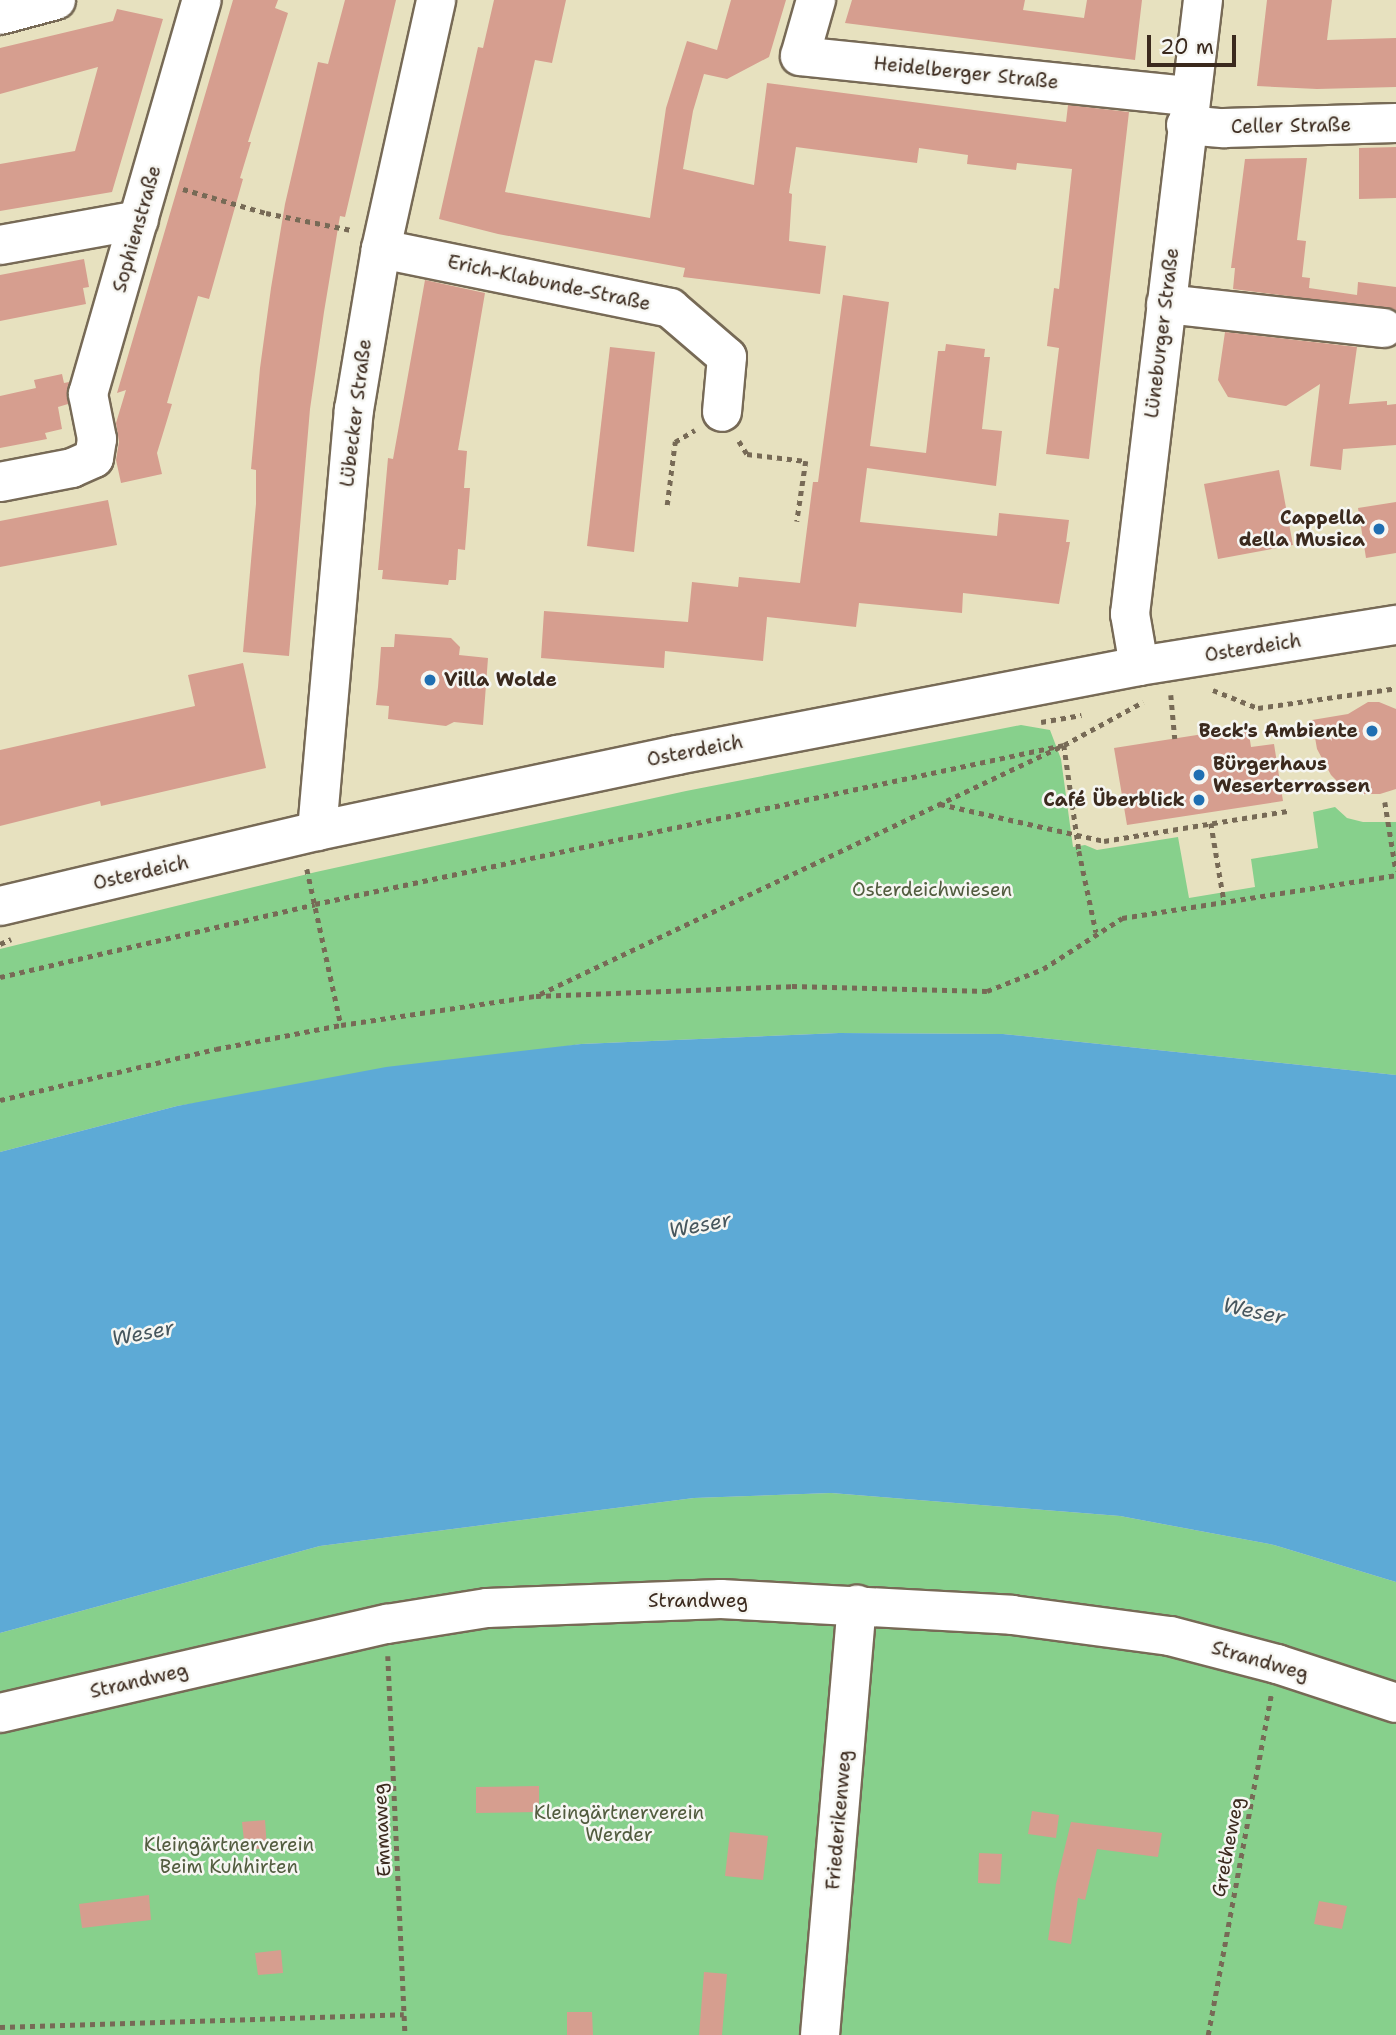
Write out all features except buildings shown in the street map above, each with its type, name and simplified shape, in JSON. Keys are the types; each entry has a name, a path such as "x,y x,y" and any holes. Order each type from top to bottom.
{"street":[{"path":"0,15 56,0"},
{"name":"Sophienstraße","path":"0,482 72,468 94,458 97,439 88,394 202,0"},
{"name":"Lübecker Straße","path":"308,833 354,410 381,248 436,0"},
{"name":"Heidelberger Straße","path":"816,0 800,55 1188,111"},
{"name":"Lüneburger Straße","path":"1148,688 1130,614 1203,0"},
{"name":"Celler Straße","path":"1188,111 1224,128 1396,123"},
{"path":"0,245 139,220"},
{"name":"Erich-Klabunde-Straße","path":"381,248 670,308 727,357 722,412"},
{"path":"1166,304 1384,328"},
{"name":"Osterdeich","path":"0,906 308,833 677,755 1148,688 1396,625"},
{"name":"Strandweg","path":"0,1713 387,1624 487,1608 721,1599 1012,1615 1170,1636 1277,1664 1396,1703"},
{"name":"Friederikenweg","path":"820,2035 857,1605"}],"path":[{"path":"152,180 266,213 358,231 381,248"},
{"path":"667,505 675,442 722,412 747,454 806,461 797,521"},
{"path":"536,996 1064,745 1148,688 1171,695 1179,694"},
{"path":"1202,691 1214,690 1258,708 1396,688"},
{"path":"1171,695 1175,739"},
{"path":"1064,745 1077,837 1096,932"},
{"path":"0,977 314,904 1064,745"},
{"path":"0,1100 216,1049 341,1025 536,996 792,986 987,991 1043,969 1096,932 1122,918 1396,873 1385,802"},
{"path":"940,804 1104,841 1288,811"},
{"path":"1211,823 1224,901"},
{"path":"308,833 314,904 341,1025"},
{"name":"Emmaweg","path":"387,1624 405,2035"},
{"name":"Gretheweg","path":"1208,2035 1277,1664"},
{"path":"0,2027 404,2014"}],"green space":[{"name":"Osterdeichwiesen","path":"1021,725 1050,730 1061,759 1073,847 1085,845 1097,850 1178,837 1189,898 1255,887 1251,859 1318,848 1313,812 1335,807 1347,818 1363,822 1396,822 1396,1075 1003,1034 839,1033 581,1044 177,1106 0,1152 0,949 316,872 686,791"},
{"path":"831,1493 1120,1516 1274,1545 1396,1582 1396,2035 0,2035 0,1633 320,1546 694,1498"}],"water":[{"name":"Weser","path":"839,1033 1003,1034 1396,1075 1396,1582 1274,1545 1120,1516 831,1493 694,1498 320,1546 0,1633 0,1152 177,1106 386,1067 581,1044"}],"place":[{"name":"Cappella della Musica","path":"1379,529"},
{"name":"Villa Wolde","path":"430,680"},
{"name":"Beck's Ambiente","path":"1372,731"},
{"name":"Bürgerhaus Weserterrassen","path":"1199,775"},
{"name":"Café Überblick","path":"1199,800"}],"park label":[{"name":"Kleingärtnerverein Werder","path":"619,1824"},
{"name":"Kleingärtnerverein Beim Kuhhirten","path":"229,1856"}]}
